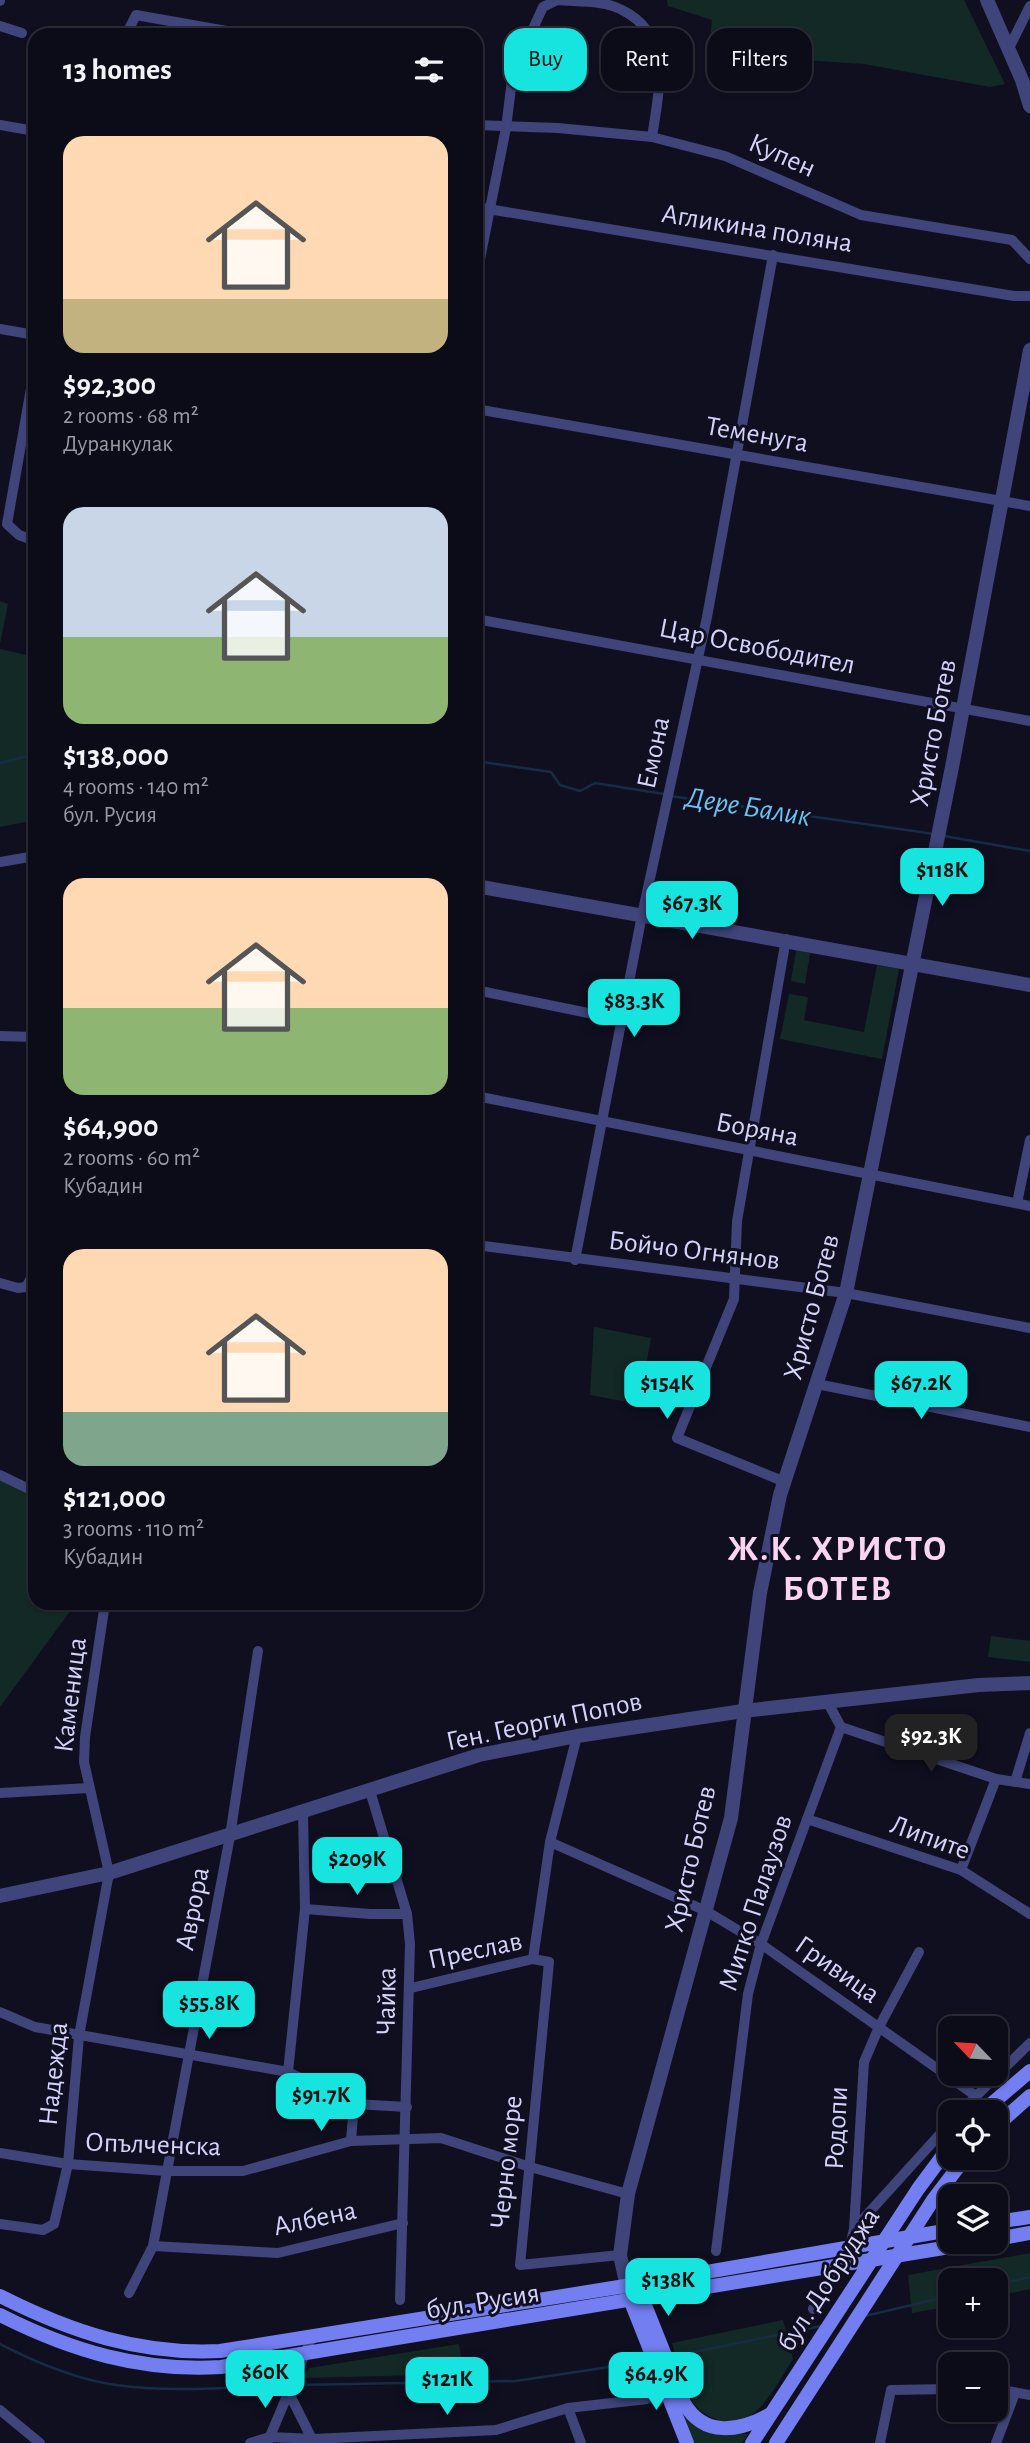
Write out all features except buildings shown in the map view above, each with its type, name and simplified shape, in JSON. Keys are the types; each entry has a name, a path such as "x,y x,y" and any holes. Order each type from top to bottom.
{"main road":[{"path":"996,2100 1030,2071"},
{"path":"1008,2115 1030,2096"},
{"name":"бул. Добруджа","path":"752,2443 938,2162"},
{"name":"бул. Добруджа","path":"776,2443 933,2200 956,2170"},
{"path":"1008,2220 1030,2217"},
{"name":"бул. Русия","path":"0,2296 78,2331 158,2350 220,2351 631,2285 938,2232"},
{"path":"1008,2237 1030,2233"},
{"name":"бул. Русия","path":"0,2315 94,2354 156,2367 221,2367 306,2356 938,2249"},
{"path":"656,2350 654,2308 664,2296"},
{"path":"637,2301 654,2330"},
{"path":"637,2301 663,2368 687,2443"},
{"path":"663,2368 687,2409 702,2422 735,2429 746,2427 770,2415"}],"street":[{"path":"483,241 506,128 513,72 543,8 557,0 621,9 638,20 656,43 659,68 652,137"},
{"path":"987,0 1009,48 1030,106"},
{"path":"1009,48 1030,6"},
{"path":"130,28 136,15 209,28"},
{"path":"0,26 22,33"},
{"path":"0,125 28,130"},
{"name":"Купен","path":"483,126 558,128 652,137 725,156 861,215 1012,240 1030,259"},
{"name":"Агликина поляна","path":"483,208 1014,296 1030,296"},
{"name":"Емона","path":"575,1260 642,915 697,660 773,255"},
{"path":"0,329 28,334"},
{"name":"Христо Ботев","path":"621,2262 628,2194 731,1818 762,1581 785,1482 846,1293 964,708 1030,350"},
{"path":"28,406 7,524 19,535 28,538"},
{"name":"Теменуга","path":"483,409 1030,506"},
{"name":"Цар Освободител","path":"483,620 1030,721"},
{"path":"0,862 28,857"},
{"path":"483,887 786,939 1030,985"},
{"path":"785,1482 677,1437 734,1299 734,1240 786,939"},
{"path":"483,991 622,1020"},
{"path":"0,1036 28,1037"},
{"name":"Боряна","path":"483,1097 1030,1206"},
{"path":"1017,1203 1030,1140"},
{"name":"Бойчо Огнянов","path":"483,1246 846,1293 1030,1328"},
{"path":"0,1283 18,1288 26,1287 28,1283"},
{"path":"817,1384 1030,1427"},
{"path":"0,1475 28,1489"},
{"name":"Каменица","path":"104,1610 85,1737 84,1762 109,1873"},
{"name":"Аврора","path":"129,2293 153,2246 230,1836 258,1651"},
{"name":"Ген. Георги Попов","path":"0,1896 109,1873 479,1755 576,1736 743,1711 979,1685 1030,1683"},
{"path":"828,1703 841,1727 996,1779 1030,1784"},
{"name":"Митко Палаузов","path":"716,2251 741,2040 761,1944 841,1727"},
{"path":"1015,1782 1030,1733"},
{"path":"533,1959 550,1842 576,1736"},
{"path":"961,1870 996,1779"},
{"path":"0,1793 89,1788"},
{"name":"Чайка","path":"370,1791 407,1913 411,1988 400,2300"},
{"path":"288,2072 305,1909 303,1813"},
{"name":"Липите","path":"807,1819 961,1870 1030,1914"},
{"name":"Гривица","path":"550,1842 706,1911 761,1944 976,2096"},
{"name":"Надежда","path":"0,2224 43,2230 54,2224 68,2164 79,2036 109,1873"},
{"path":"305,1909 370,1914 407,1913"},
{"name":"Родопи","path":"813,2309 850,2246 855,2229 864,2062 878,2026 919,1952"},
{"name":"Преслав","path":"411,1988 533,1959 549,1962"},
{"name":"Черно море","path":"549,1962 520,2265 621,2262"},
{"path":"0,2012 35,2027 288,2072 354,2104 407,2107"},
{"path":"972,2100 1030,2043"},
{"path":"351,2141 354,2104"},
{"path":"855,2229 938,2136"},
{"name":"Опълченска","path":"0,2153 68,2164 166,2171 243,2171 351,2141 441,2138 530,2167 628,2194"},
{"name":"Албена","path":"153,2246 278,2253 403,2223"},
{"path":"621,2262 637,2301"},
{"path":"269,2440 312,2337"},
{"path":"292,2387 314,2441"},
{"path":"880,2443 891,2390 938,2389"},
{"path":"1008,2390 1030,2395"},
{"path":"996,2443 1015,2393"},
{"path":"250,2443 269,2440 409,2439 496,2430 568,2408 647,2399"},
{"path":"568,2408 581,2443"},
{"path":"0,2410 40,2443"},
{"path":"496,2430 499,2443"}],"green space":[{"path":"667,0 964,0 1005,84 990,87 864,64 812,61 812,28 711,28 712,20 668,6"},
{"path":"0,601 8,604 0,644"},
{"path":"0,649 28,655 28,821 0,827"},
{"path":"796,950 810,953 805,984 791,981"},
{"path":"877,965 899,969 882,1059 780,1039 789,994 808,997 804,1020 864,1032"},
{"path":"594,1327 651,1338 639,1404 590,1395"},
{"path":"0,1480 28,1494 28,1610 71,1610 0,1707"},
{"path":"991,1636 1030,1641 1030,1662 988,1657"},
{"path":"1030,2253 1030,2289 1008,2294 1008,2268 947,2268"},
{"path":"938,2270 938,2308 912,2313 908,2275"},
{"path":"783,2320 793,2359 762,2405 742,2420 730,2422 713,2418 698,2409 687,2390 672,2343"},
{"path":"459,2344 464,2374 303,2378 309,2368"},
{"path":"684,2417 715,2434 748,2434 742,2443 693,2443"}],"waterway":[{"name":"Дере Балик","path":"0,763 28,756"},
{"name":"Дере Балик","path":"483,762 551,772 560,785 580,791 595,783 664,794"},
{"name":"Дере Балик","path":"670,796 934,834"},
{"name":"Дере Балик","path":"944,836 1030,851"},
{"path":"1008,2282 1030,2277"},
{"path":"865,2316 938,2299"},
{"path":"670,2357 821,2326"},
{"path":"0,2344 56,2369 116,2385 180,2389 287,2385"},
{"path":"297,2385 516,2381 649,2361"}],"district":[{"name":"Ж.К. ХРИСТО БОТЕВ","path":"838,1569"}]}
